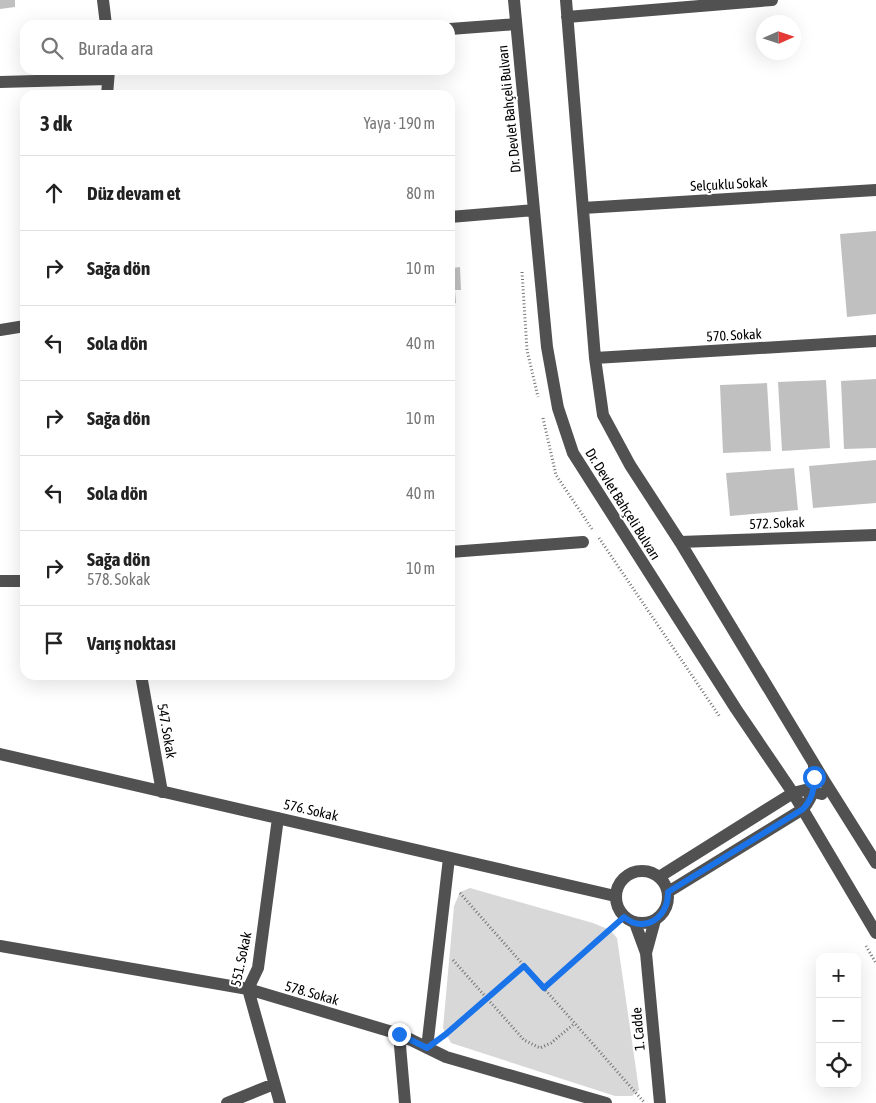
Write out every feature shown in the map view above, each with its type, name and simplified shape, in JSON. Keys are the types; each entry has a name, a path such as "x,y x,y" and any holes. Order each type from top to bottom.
{"street":[{"path":"103,0 105,20"},
{"name":"Dr. Devlet Bahçeli Bulvarı","path":"514,0 547,347 558,408 573,453 736,709 793,793 876,933"},
{"name":"Dr. Devlet Bahçeli Bulvarı","path":"566,0 594,358 603,415 630,465 680,542 876,863"},
{"path":"567,17 772,0"},
{"path":"455,29 516,24"},
{"path":"0,82 94,75"},
{"path":"107,90 108,75"},
{"name":"Selçuklu Sokak","path":"583,208 876,190"},
{"path":"455,216 534,210"},
{"path":"0,330 20,327"},
{"name":"570. Sokak","path":"594,358 876,341"},
{"name":"572. Sokak","path":"680,542 876,535"},
{"path":"455,552 583,542"},
{"path":"0,582 20,581"},
{"name":"547. Sokak","path":"142,680 162,792"},
{"name":"576. Sokak","path":"0,754 615,896"},
{"path":"668,892 803,809 811,800 813,792 814,764"},
{"path":"660,877 793,793 805,790 824,795 837,802"},
{"name":"551. Sokak","path":"278,818 258,968 248,989 280,1103"},
{"path":"427,1048 449,858"},
{"path":"644,870 660,877 668,892 668,901 665,909 655,920 646,953 630,920 616,905 615,896 621,880 628,874 644,870"},
{"path":"630,920 643,923 655,920"},
{"name":"578. Sokak","path":"0,946 248,989 399,1034 446,1057 606,1103"},
{"name":"1. Cadde","path":"646,953 660,1103"},
{"path":"399,1034 405,1103"},
{"path":"227,1103 274,1084"}],"path":[{"path":"447,877 645,1103"},
{"path":"544,988 630,920"},
{"path":"449,956 524,1040 540,1048 552,1043 574,1024"},
{"path":"427,1048 446,1034 524,966"}],"shaded area":[{"path":"470,888 593,923 610,930 617,938 639,1090 632,1096 615,1096 451,1043 443,1028 454,906 460,892"}],"building":[{"path":"0,0 15,0 15,7 0,9"},
{"path":"876,231 876,314 847,317 840,234"},
{"path":"460,267 461,290 455,290 455,268"},
{"path":"876,379 876,448 844,449 841,381"},
{"path":"826,380 830,448 782,451 778,382"},
{"path":"767,383 771,451 723,453 720,385"},
{"path":"876,460 876,503 813,508 809,466"},
{"path":"794,468 798,510 730,516 726,473"}],"route":[{"path":"399,1034 427,1048 446,1034 524,966 544,988 624,917 635,923 652,921 660,916 665,909 668,901 668,892 803,809 811,800 814,777"}]}
